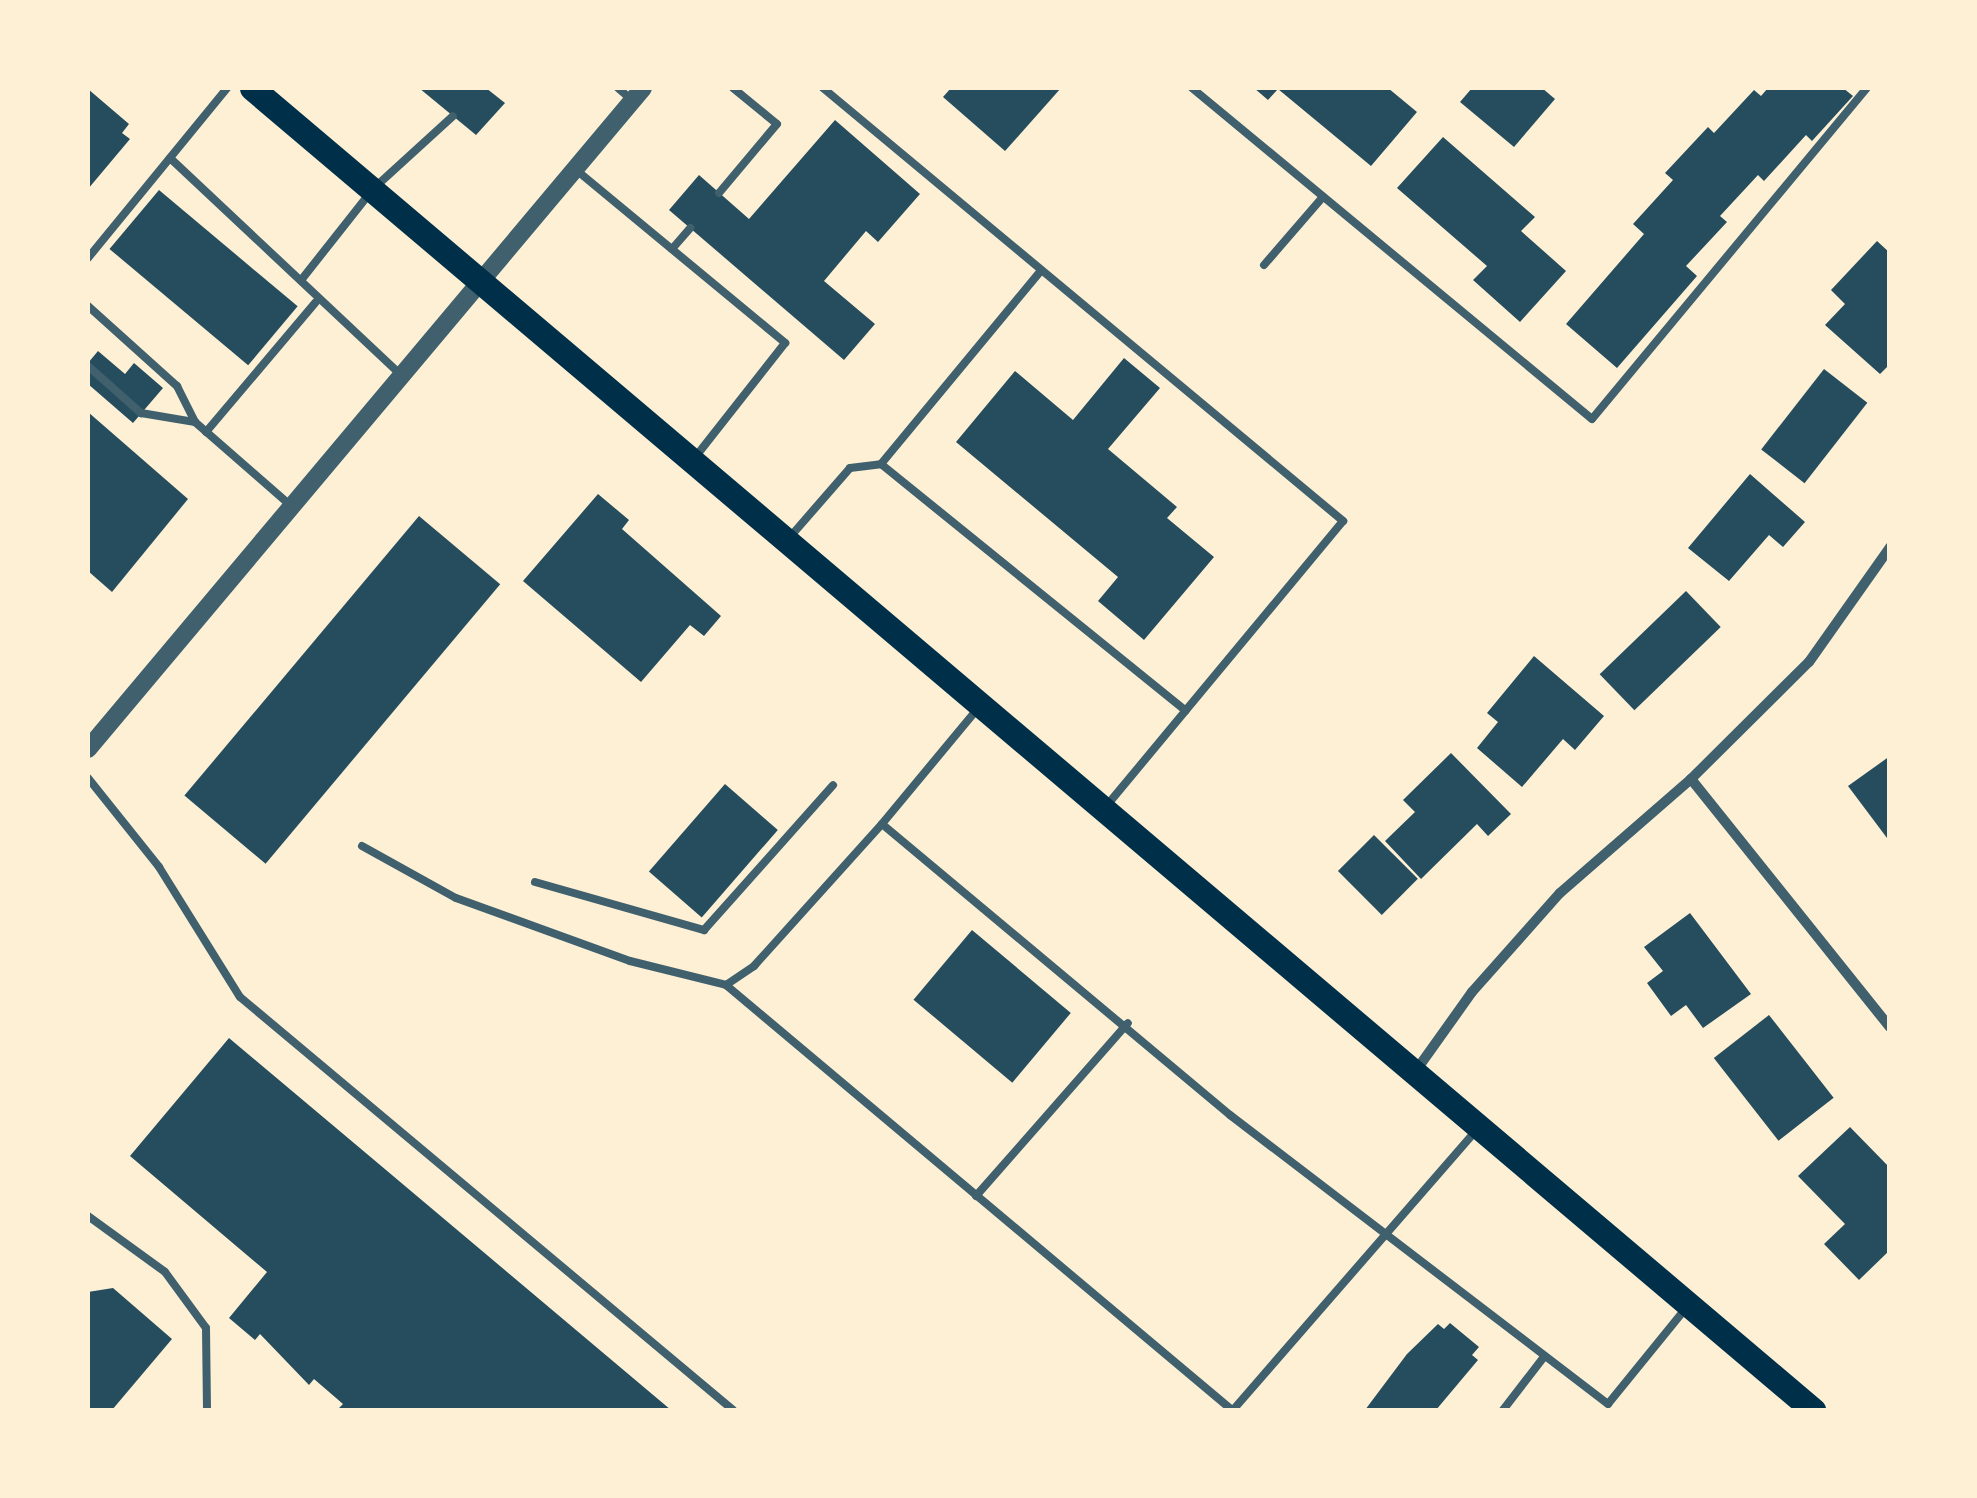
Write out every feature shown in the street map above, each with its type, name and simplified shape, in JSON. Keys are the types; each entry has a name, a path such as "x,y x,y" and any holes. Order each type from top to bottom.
{"main road":[{"path":"252,88 1813,1410"}],"street":[{"path":"88,750 289,504 573,168 631,92"},
{"path":"1415,1072 1472,992 1560,893 1691,779 1809,662 1890,547"},
{"path":"1691,779 1890,1027"}],"lane":[{"path":"88,258 227,88"},
{"path":"719,193 777,124 733,88"},
{"path":"823,88 1039,273 1086,302 1343,521 1104,809"},
{"path":"1192,88 1592,419 1867,88"},
{"path":"302,279 373,189 453,116"},
{"path":"170,158 302,279 316,302 400,374"},
{"path":"573,168 785,344 693,460"},
{"path":"1264,266 1323,196"},
{"path":"672,249 690,228"},
{"path":"787,540 850,468 882,464 1039,273"},
{"path":"206,432 316,302"},
{"path":"88,306 177,386 195,422 289,504"},
{"path":"88,366 142,413 195,422"},
{"path":"882,464 1186,710"},
{"path":"726,985 754,966 882,824 981,705"},
{"path":"88,778 159,867 240,997 733,1410"},
{"path":"536,882 704,930 834,785"},
{"path":"882,824 1384,1236 1608,1404 1688,1305"},
{"path":"362,846 456,898 630,961 726,985 1232,1410 1479,1127"},
{"path":"976,1196 1128,1023"},
{"path":"88,1216 165,1272 206,1328 207,1410"},
{"path":"1503,1410 1544,1358"}],"building":[{"path":"419,88 486,88 505,103 476,135"},
{"path":"951,88 1061,88 1005,151 943,97"},
{"path":"1254,88 1388,88 1417,112 1371,166 1278,89 1268,100"},
{"path":"1472,88 1542,88 1555,99 1514,147 1460,102"},
{"path":"1768,88 1843,88 1853,96 1812,141 1806,135 1764,181 1758,175 1720,216 1727,222 1686,266 1697,276 1617,368 1566,324 1644,234 1633,224 1673,180 1665,173 1708,127 1714,133 1754,90 1761,96"},
{"path":"88,89 129,124 122,133 130,139 88,189"},
{"path":"835,120 920,194 878,242 866,231 824,281 875,324 844,360 669,210 699,175 749,219"},
{"path":"1443,137 1535,217 1521,231 1566,271 1520,322 1473,280 1487,266 1397,188"},
{"path":"159,190 298,306 248,365 110,249"},
{"path":"1877,241 1890,253 1890,364 1880,374 1825,325 1845,304 1831,290"},
{"path":"98,351 125,374 134,363 163,388 133,423 88,384 88,363"},
{"path":"1124,358 1160,388 1108,449 1177,507 1167,518 1214,557 1144,640 1098,601 1118,577 956,442 1015,371 1073,420"},
{"path":"1824,369 1867,403 1805,483 1761,449"},
{"path":"88,412 188,499 112,592 88,571"},
{"path":"1750,474 1805,522 1783,547 1769,535 1729,581 1688,548"},
{"path":"598,494 629,520 622,529 721,616 704,636 690,625 641,682 523,581"},
{"path":"419,516 500,584 266,864 184,796"},
{"path":"1686,591 1721,627 1634,710 1600,674"},
{"path":"1534,656 1604,716 1575,750 1563,739 1522,787 1477,748 1498,722 1487,713"},
{"path":"1451,753 1511,814 1488,836 1477,824 1421,879 1385,841 1415,812 1403,800"},
{"path":"1890,756 1890,842 1848,786"},
{"path":"725,784 778,830 702,917 649,872"},
{"path":"1374,835 1418,879 1382,915 1338,871"},
{"path":"1690,913 1751,994 1703,1028 1686,1005 1671,1016 1647,983 1663,971 1644,947"},
{"path":"972,930 1071,1013 1012,1083 914,1000"},
{"path":"1769,1015 1834,1098 1778,1141 1714,1058"},
{"path":"229,1038 671,1410 337,1410 343,1404 314,1379 309,1385 260,1334 255,1340 229,1318 267,1272 130,1156"},
{"path":"1850,1127 1890,1168 1890,1250 1859,1280 1824,1244 1845,1224 1798,1176"},
{"path":"113,1288 172,1339 112,1410 88,1410 88,1292"},
{"path":"1450,1323 1479,1347 1472,1355 1478,1360 1436,1410 1365,1410 1407,1354 1438,1324 1444,1329"}]}
